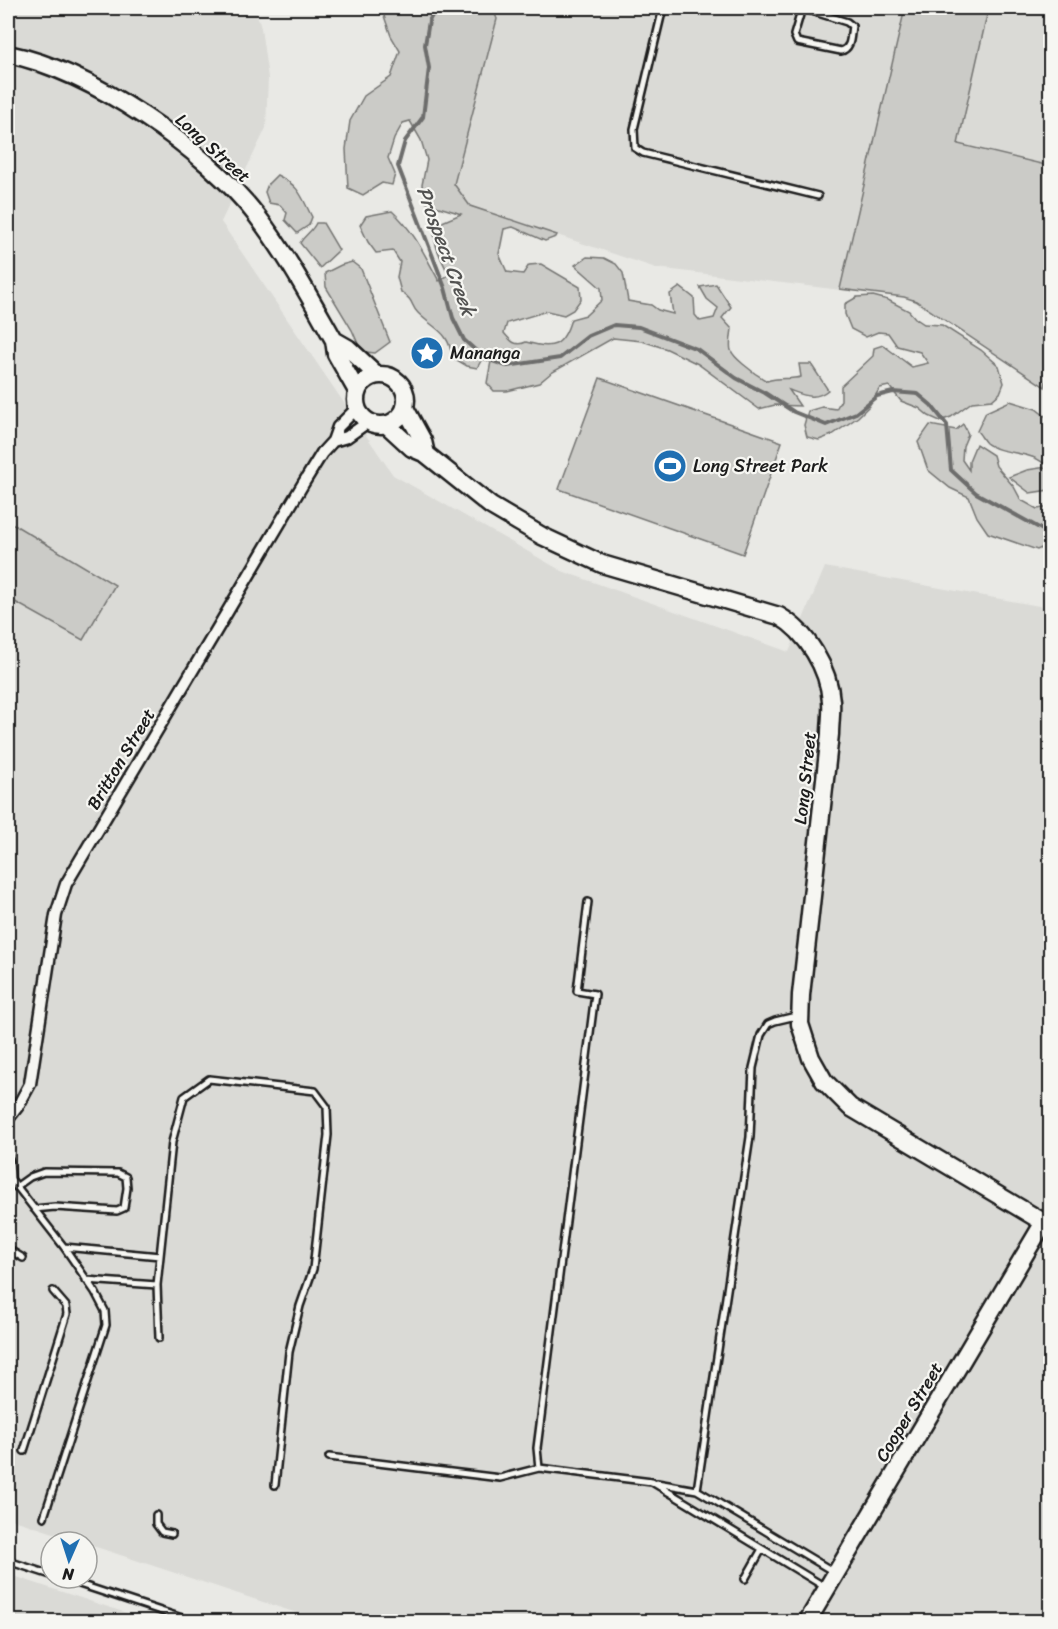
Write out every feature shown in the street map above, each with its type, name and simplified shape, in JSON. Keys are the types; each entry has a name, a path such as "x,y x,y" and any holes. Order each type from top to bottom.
{"street":[{"name":"Long Street","path":"8,54 63,72 150,119 185,145 223,179 256,215 285,256 334,340 336,354 357,400"},
{"name":"Long Street","path":"334,340 348,348 377,375"},
{"path":"377,375 393,378 400,384 405,391 406,400 405,408 396,420 387,424 368,422 357,400 368,378 377,375"},
{"name":"Britton Street","path":"8,1119 30,1084 56,915 66,884 291,504 357,400"},
{"name":"Long Street","path":"405,408 423,441 426,454"},
{"name":"Britton Street","path":"333,441 347,437 368,422"},
{"name":"Long Street","path":"387,424 412,448 426,454 491,506 542,536 602,564 779,616 792,623 811,646 825,674 831,700 830,734 801,995 800,1024 811,1058 824,1081 850,1107 1047,1224"},
{"name":"Cooper Street","path":"807,1622 1047,1224"}],"lane":[{"path":"663,8 634,129 635,148 643,153 818,196"},
{"path":"802,8 847,22 852,26 847,50 841,51 797,42 794,35 802,8"},
{"path":"539,1468 537,1448 595,994 577,991 588,902"},
{"path":"697,1490 750,1137 753,1068 761,1035 768,1024 801,1015"},
{"path":"159,1338 156,1285 172,1142 184,1097 209,1079 315,1090 327,1107 328,1135 313,1269 300,1306 289,1352 275,1485"},
{"path":"8,1155 9,1179 64,1248 105,1311 106,1325 44,1517"},
{"path":"16,1186 44,1172 118,1173 126,1177 124,1208 117,1211 55,1207 34,1209"},
{"path":"64,1248 160,1256"},
{"path":"8,1249 23,1258"},
{"path":"86,1280 156,1285"},
{"path":"24,1451 67,1314 66,1306 53,1291"},
{"path":"329,1456 500,1478 539,1468 697,1490 836,1573"},
{"path":"652,1482 826,1588"},
{"path":"156,1515 156,1524 162,1532 172,1534"},
{"path":"745,1579 762,1549"},
{"path":"8,1561 39,1571"},
{"path":"97,1590 194,1622"}],"shaded area":[{"path":"8,8 255,8 261,28 268,78 266,128 221,222 393,475 562,571 789,652 825,567 1050,608 1050,1621 321,1621 99,1548 99,1530 44,1530 8,1518"},
{"path":"390,8 493,8 497,19 454,184 470,206 557,235 545,241 513,227 504,229 499,254 507,272 523,274 529,265 541,264 580,287 581,299 573,310 564,315 547,311 507,323 504,333 511,341 550,346 560,341 571,319 586,315 602,300 601,288 575,265 587,257 604,258 616,264 623,273 628,301 651,305 658,310 673,314 670,294 680,287 694,298 695,315 700,321 714,318 718,308 707,299 700,287 716,284 731,307 722,318 732,329 731,350 738,360 767,381 801,377 799,364 811,364 828,390 814,396 789,390 800,406 775,405 759,409 698,364 667,349 642,341 613,338 551,373 539,383 507,391 494,391 487,383 492,356 486,352 477,368 467,366 452,357 444,336 418,313 401,292 397,277 400,262 393,251 376,253 360,225 366,216 392,211 413,235 439,281 449,275 436,244 435,225 461,214 426,202 422,185 427,160 421,140 410,121 403,123 394,139 388,158 395,174 392,185 382,183 363,195 348,188 346,149 350,121 364,96 391,77 400,51 391,36 384,16"},
{"path":"500,8 1050,8 1050,390 909,298 656,268 470,206 454,184"},
{"path":"905,8 955,8 987,15 958,144 1050,166 1050,363 1045,387 916,301 904,297 840,289"},
{"path":"277,175 291,183 302,197 312,217 309,225 297,233 285,220 287,213 280,205 269,203 265,192 268,184"},
{"path":"316,223 323,223 339,250 320,268 300,243"},
{"path":"352,262 361,269 390,342 375,353 366,352 359,346 326,287 325,273"},
{"path":"873,296 888,300 909,311 924,324 942,325 981,350 999,366 1004,383 1000,393 992,400 972,402 951,417 940,421 919,408 901,401 889,386 880,388 869,406 858,417 832,435 819,440 807,437 804,425 808,411 822,407 836,409 841,400 841,386 873,356 874,348 883,345 912,367 928,363 920,352 897,346 888,333 878,332 866,337 851,329 845,314 845,304 857,297"},
{"name":"Long Street Park","path":"600,378 782,442 743,554 559,489"},
{"path":"1010,401 1036,409 1050,420 1049,490 1030,493 1009,477 1027,470 1047,467 1041,462 1026,455 993,447 986,443 977,431 986,412"},
{"path":"963,424 968,434 963,446 962,460 969,470 969,461 976,444 993,455 996,466 1014,487 1021,500 1037,509 1050,507 1050,544 1037,550 988,533 977,517 969,497 950,488 928,470 918,442 930,425 956,430"},
{"path":"8,521 115,585 83,640 8,598"},
{"path":"8,1574 39,1584 39,1590 56,1590 151,1621 8,1621"}],"waterway":[{"name":"Prospect Creek","path":"436,8 429,21 425,45 429,68 423,117 405,141 398,166 445,288 453,318 464,340 484,358 507,366 560,358 588,336 614,325 639,327 697,349 736,378 794,412 826,425 856,413 877,396 893,392 918,394 931,405 947,425 951,470 976,493 1050,534"}],"place":[{"name":"Mananga","path":"427,353"},
{"name":"Long Street Park","path":"670,466"}]}
